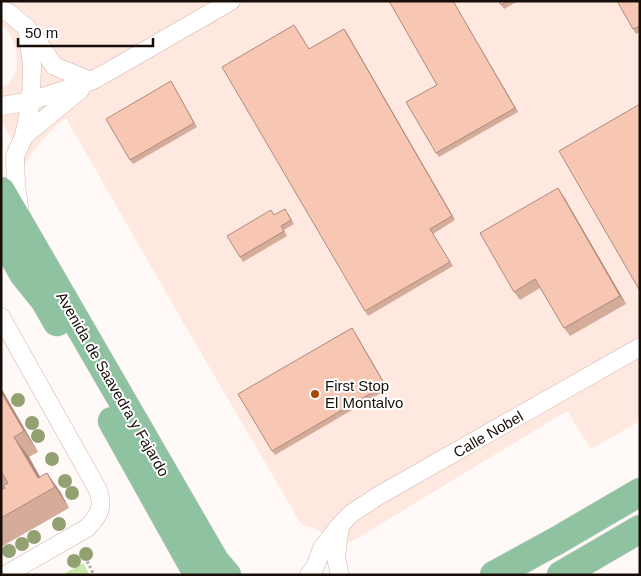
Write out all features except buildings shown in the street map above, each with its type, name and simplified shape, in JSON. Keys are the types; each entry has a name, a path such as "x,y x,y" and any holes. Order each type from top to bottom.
{"highway":[{"name":"Avenida de Saavedra y Fajardo","path":"1,191 24,275 45,301 198,575"},
{"name":"Avenida de Saavedra y Fajardo","path":"11,231 215,561 226,575"},
{"path":"494,575 640,492"},
{"path":"561,575 640,529"}],"street":[{"path":"1,106 31,101 92,81 231,1"},
{"path":"1,10 9,13 27,28 54,66 92,81"},
{"path":"11,231 16,185 15,156 24,136 31,101 32,64 27,28"},
{"path":"24,136 92,81"},
{"path":"1,317 102,500 96,519 87,528 5,575"},
{"name":"Calle Nobel","path":"309,575 315,567 322,548 352,513 378,496 640,347"},
{"path":"340,526 336,558 340,575"}],"path":[{"path":"84,557 94,575"}],"shaded area":[{"path":"1,1 640,1 640,421 591,449 567,411 351,542 301,524 66,118 43,139 25,163 1,121 1,88 7,85 15,74 17,63 16,50 12,38 6,29 1,27"}],"green space":[{"path":"83,563 90,575 62,575"}],"place":[{"name":"First Stop El Montalvo","path":"315,394"}]}
